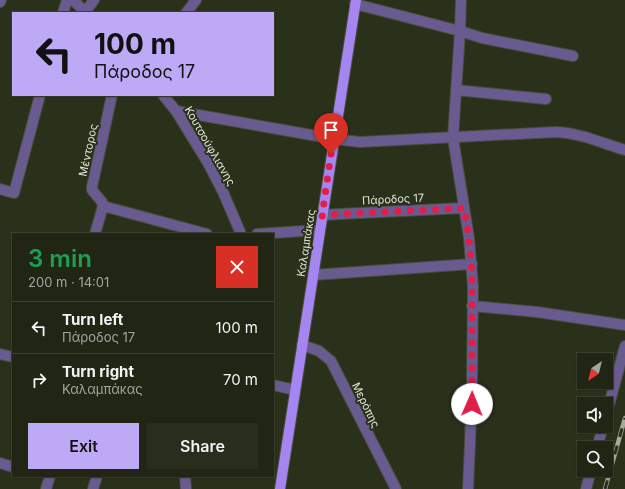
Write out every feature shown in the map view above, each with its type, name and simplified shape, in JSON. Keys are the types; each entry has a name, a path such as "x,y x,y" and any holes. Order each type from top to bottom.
{"main road":[{"name":"Καλαμπάκας","path":"280,489 356,2"}],"street":[{"path":"63,12 67,0"},
{"path":"72,0 85,12"},
{"path":"87,12 94,0"},
{"path":"187,12 196,0"},
{"path":"461,0 453,138 472,264 472,408 468,489"},
{"path":"356,2 482,38 573,56"},
{"path":"456,90 546,99"},
{"path":"0,189 14,193 40,96"},
{"name":"Μέντορος","path":"103,206 102,202 92,190 92,187 112,96"},
{"name":"Κουτσούφλιανης","path":"164,96 176,111 215,176 228,202 241,233"},
{"path":"176,111 334,139 360,142 556,132 584,136 625,150"},
{"path":"95,233 103,206 203,233"},
{"name":"Πάροδος 17","path":"322,216 464,208"},
{"path":"273,233 320,231"},
{"path":"313,276 472,264"},
{"path":"472,306 537,312 625,325"},
{"name":"Μερόπης","path":"302,345 319,351 331,361 396,489"},
{"path":"611,397 625,346"},
{"path":"1,356 12,357"},
{"path":"274,385 295,390"},
{"path":"0,463 12,467"},
{"path":"46,489 47,477"},
{"path":"93,489 97,477"},
{"path":"185,477 186,489"},
{"path":"586,489 589,477"}],"railway":[{"path":"605,489 625,418"}],"route":[{"path":"331,154 322,216 464,208 472,264 472,404"}]}
